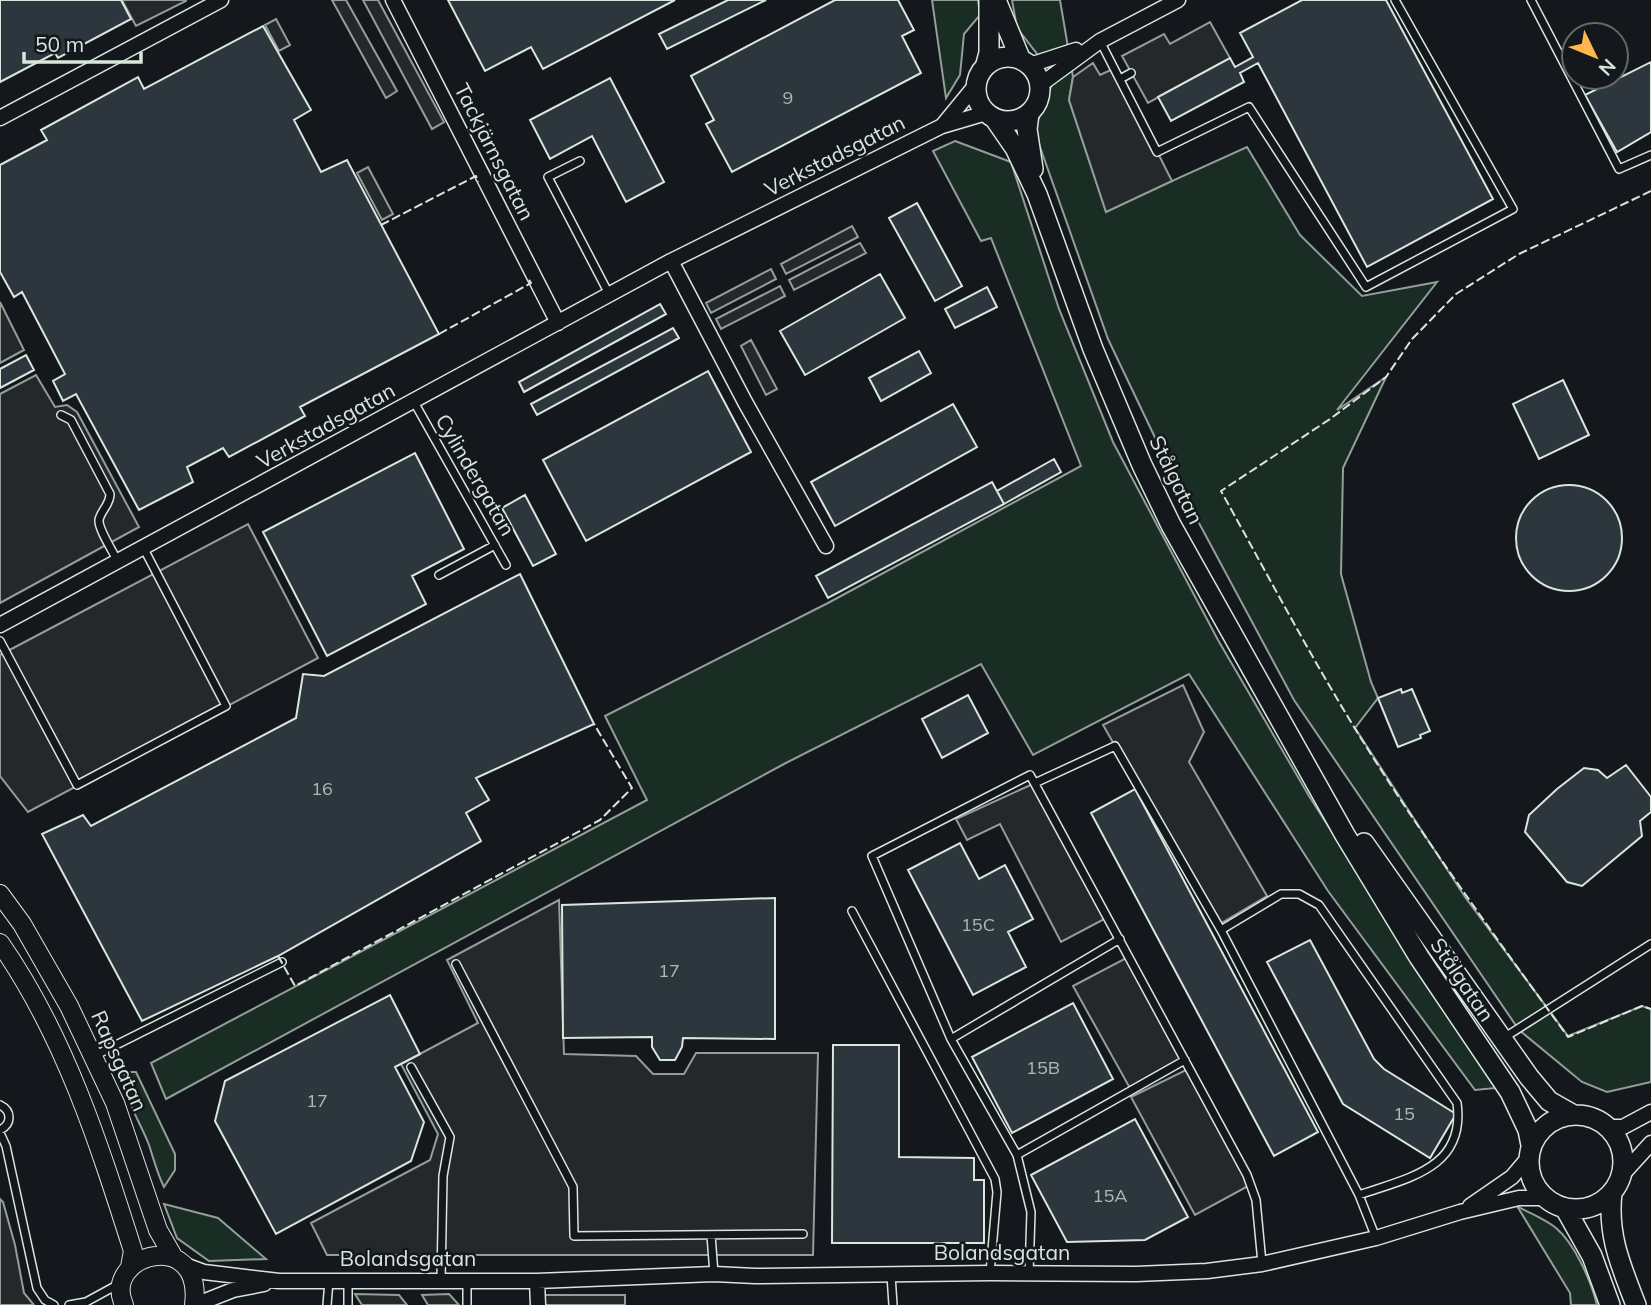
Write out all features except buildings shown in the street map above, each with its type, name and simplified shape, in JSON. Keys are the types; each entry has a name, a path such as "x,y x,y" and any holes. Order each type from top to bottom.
{"main road":[{"path":"986,64 989,53 989,0"},
{"path":"996,0 1025,62 1037,74 1040,85 1039,97 1028,114 1015,120 991,116 980,105 975,86 980,72 994,59 1009,56 1025,62"},
{"name":"Stålgatan","path":"1028,114 1028,144 1037,194"},
{"name":"Stålgatan","path":"991,116 1015,148 1037,194 1093,349 1142,465 1171,525 1345,835 1419,957 1510,1093 1528,1130 1530,1151"},
{"name":"Stålgatan","path":"1309,769 1529,1077 1549,1101 1572,1114"},
{"path":"1612,1193 1590,1207 1565,1208 1544,1198 1533,1183 1529,1170 1530,1151 1547,1124 1572,1114 1588,1115 1611,1127 1621,1146 1624,1160 1622,1175 1612,1193 1611,1234 1636,1305"},
{"path":"1565,1208 1592,1256 1610,1305"}],"street":[{"path":"0,118 221,0"},
{"name":"Tackjärnsgatan","path":"393,0 558,323"},
{"path":"1040,85 1100,41 1178,0"},
{"path":"1025,62 1100,41"},
{"name":"Verkstadsgatan","path":"942,126 975,86"},
{"name":"Verkstadsgatan","path":"0,625 671,261 942,126 991,116"},
{"path":"671,261 745,402 826,546"},
{"name":"Rapsgatan","path":"0,894 22,923 69,1006 93,1056 115,1103 158,1230 192,1276 196,1288 194,1305"},
{"path":"0,943 47,1024 76,1082 133,1251 126,1275 122,1299 124,1305"},
{"path":"1611,1127 1623,1127 1651,1112"},
{"path":"1622,1175 1651,1143"},
{"name":"Bolandsgatan","path":"1460,1212 1512,1177 1530,1151"},
{"name":"Bolandsgatan","path":"179,1261 204,1272 279,1280 537,1281 714,1274 1147,1273 1262,1264 1376,1238 1460,1212 1520,1198 1544,1198"},
{"path":"126,1275 143,1258 158,1254 179,1261"},
{"name":"Bolandsgatan","path":"194,1305 233,1290 279,1280"},
{"path":"537,1281 538,1305"}],"lane":[{"path":"1100,41 1157,152 1250,107 1366,287 1513,209 1395,0"},
{"path":"1531,0 1619,169 1651,155"},
{"path":"1120,79 1131,73"},
{"path":"580,161 548,177 610,295"},
{"name":"Cylindergatan","path":"414,402 506,565"},
{"path":"61,415 71,420 110,494 110,500 99,520 100,528 118,563"},
{"path":"439,575 495,545"},
{"path":"0,641 77,785 226,706 144,549"},
{"path":"1034,783 1115,746 1221,930 1359,1195 1376,1238"},
{"path":"1029,1275 1031,1212 1017,1154 951,1039 872,856 1030,775 1247,1175 1256,1200 1262,1264"},
{"path":"1221,930 1281,894 1299,894 1319,905 1457,1103 1460,1121 1455,1135 1442,1159 1434,1167 1359,1195"},
{"path":"852,911 995,1179 997,1192 990,1273"},
{"path":"951,1039 1120,939"},
{"path":"1502,1039 1651,944"},
{"path":"93,1056 282,962"},
{"path":"456,964 573,1187 574,1236 803,1234"},
{"path":"1017,1154 1185,1060"},
{"path":"411,1067 450,1137 443,1176 441,1280"},
{"path":"0,1105 10,1117 7,1126 0,1132 6,1146 37,1288 45,1300 54,1305"},
{"path":"711,1235 714,1274"},
{"path":"891,1274 893,1305"},
{"path":"69,1305 86,1302 126,1275"},
{"path":"327,1305 329,1280"},
{"path":"348,1280 348,1305"},
{"path":"467,1280 467,1305"}],"green space":[{"path":"932,0 978,0 980,15 964,34 960,75 946,98"},
{"path":"1012,0 1060,0 1073,77 1069,100 1106,211 1247,147 1300,235 1362,296 1437,282 1337,410 1386,377 1343,468 1341,574 1371,682 1378,698 1355,728 1465,897 1568,1036 1642,1006 1651,1009 1651,1082 1607,1092 1582,1082 1519,1030 1294,700 1170,469 1108,339 1034,130 1055,77 1017,28"},
{"path":"955,141 1011,162 1059,309 1113,442 1218,640 1309,796 1496,1088 1475,1090 1328,891 1189,674 1033,755 981,664 784,764 166,1099 151,1063 647,800 605,716 828,603 1081,466 991,238 981,241 933,151"},
{"path":"125,1072 136,1072 175,1154 175,1170 164,1187 129,1100"},
{"path":"164,1204 218,1218 266,1259 209,1261 177,1238"},
{"path":"1517,1206 1556,1228 1570,1243 1591,1285 1597,1305 1571,1305 1570,1293"}],"shaded area":[{"path":"122,0 186,0 186,1 136,26"},
{"path":"332,0 346,0 397,91 386,98"},
{"path":"363,0 378,0 444,122 432,129"},
{"path":"276,19 290,45 279,51 265,25"},
{"path":"1210,22 1230,58 1148,103 1122,56 1164,34 1170,44"},
{"path":"1093,63 1100,75 1115,68 1172,181 1106,212 1069,100 1073,77"},
{"path":"368,167 393,214 382,220 357,173"},
{"path":"852,226 858,237 786,274 781,264"},
{"path":"860,243 866,253 794,290 789,280"},
{"path":"771,269 776,279 711,313 706,303"},
{"path":"780,286 785,296 721,329 716,319"},
{"path":"0,302 24,350 0,363"},
{"path":"751,340 777,389 766,395 741,346"},
{"path":"36,375 55,407 67,405 77,412 139,527 0,603 0,394"},
{"path":"248,524 318,658 28,812 0,776 0,655"},
{"path":"1183,685 1204,732 1189,762 1267,896 1218,925 1103,725"},
{"path":"1035,783 1108,917 1061,942 1000,824 967,840 956,819"},
{"path":"559,900 564,1054 636,1056 653,1074 684,1074 696,1053 818,1053 813,1255 327,1255 311,1223 430,1160 438,1134 401,1064 478,1023 447,960"},
{"path":"1130,956 1185,1060 1131,1090 1073,986"},
{"path":"1190,1068 1250,1185 1195,1215 1131,1097"},
{"path":"0,1199 15,1245 24,1293 34,1305 0,1305"},
{"path":"355,1294 399,1295 407,1305 362,1305"},
{"path":"449,1294 459,1305 428,1305 422,1295"},
{"path":"545,1295 625,1295 625,1305 545,1305"}],"fence":[{"path":"381,225 476,176 478,182"},
{"path":"1651,191 1519,254 1456,294 1412,339 1386,377 1330,419 1221,491 1320,669 1379,767 1458,884 1568,1037 1642,1006 1651,1009"},
{"path":"439,334 531,283 528,278"},
{"path":"278,956 295,986 600,820 632,788 594,724"}]}
